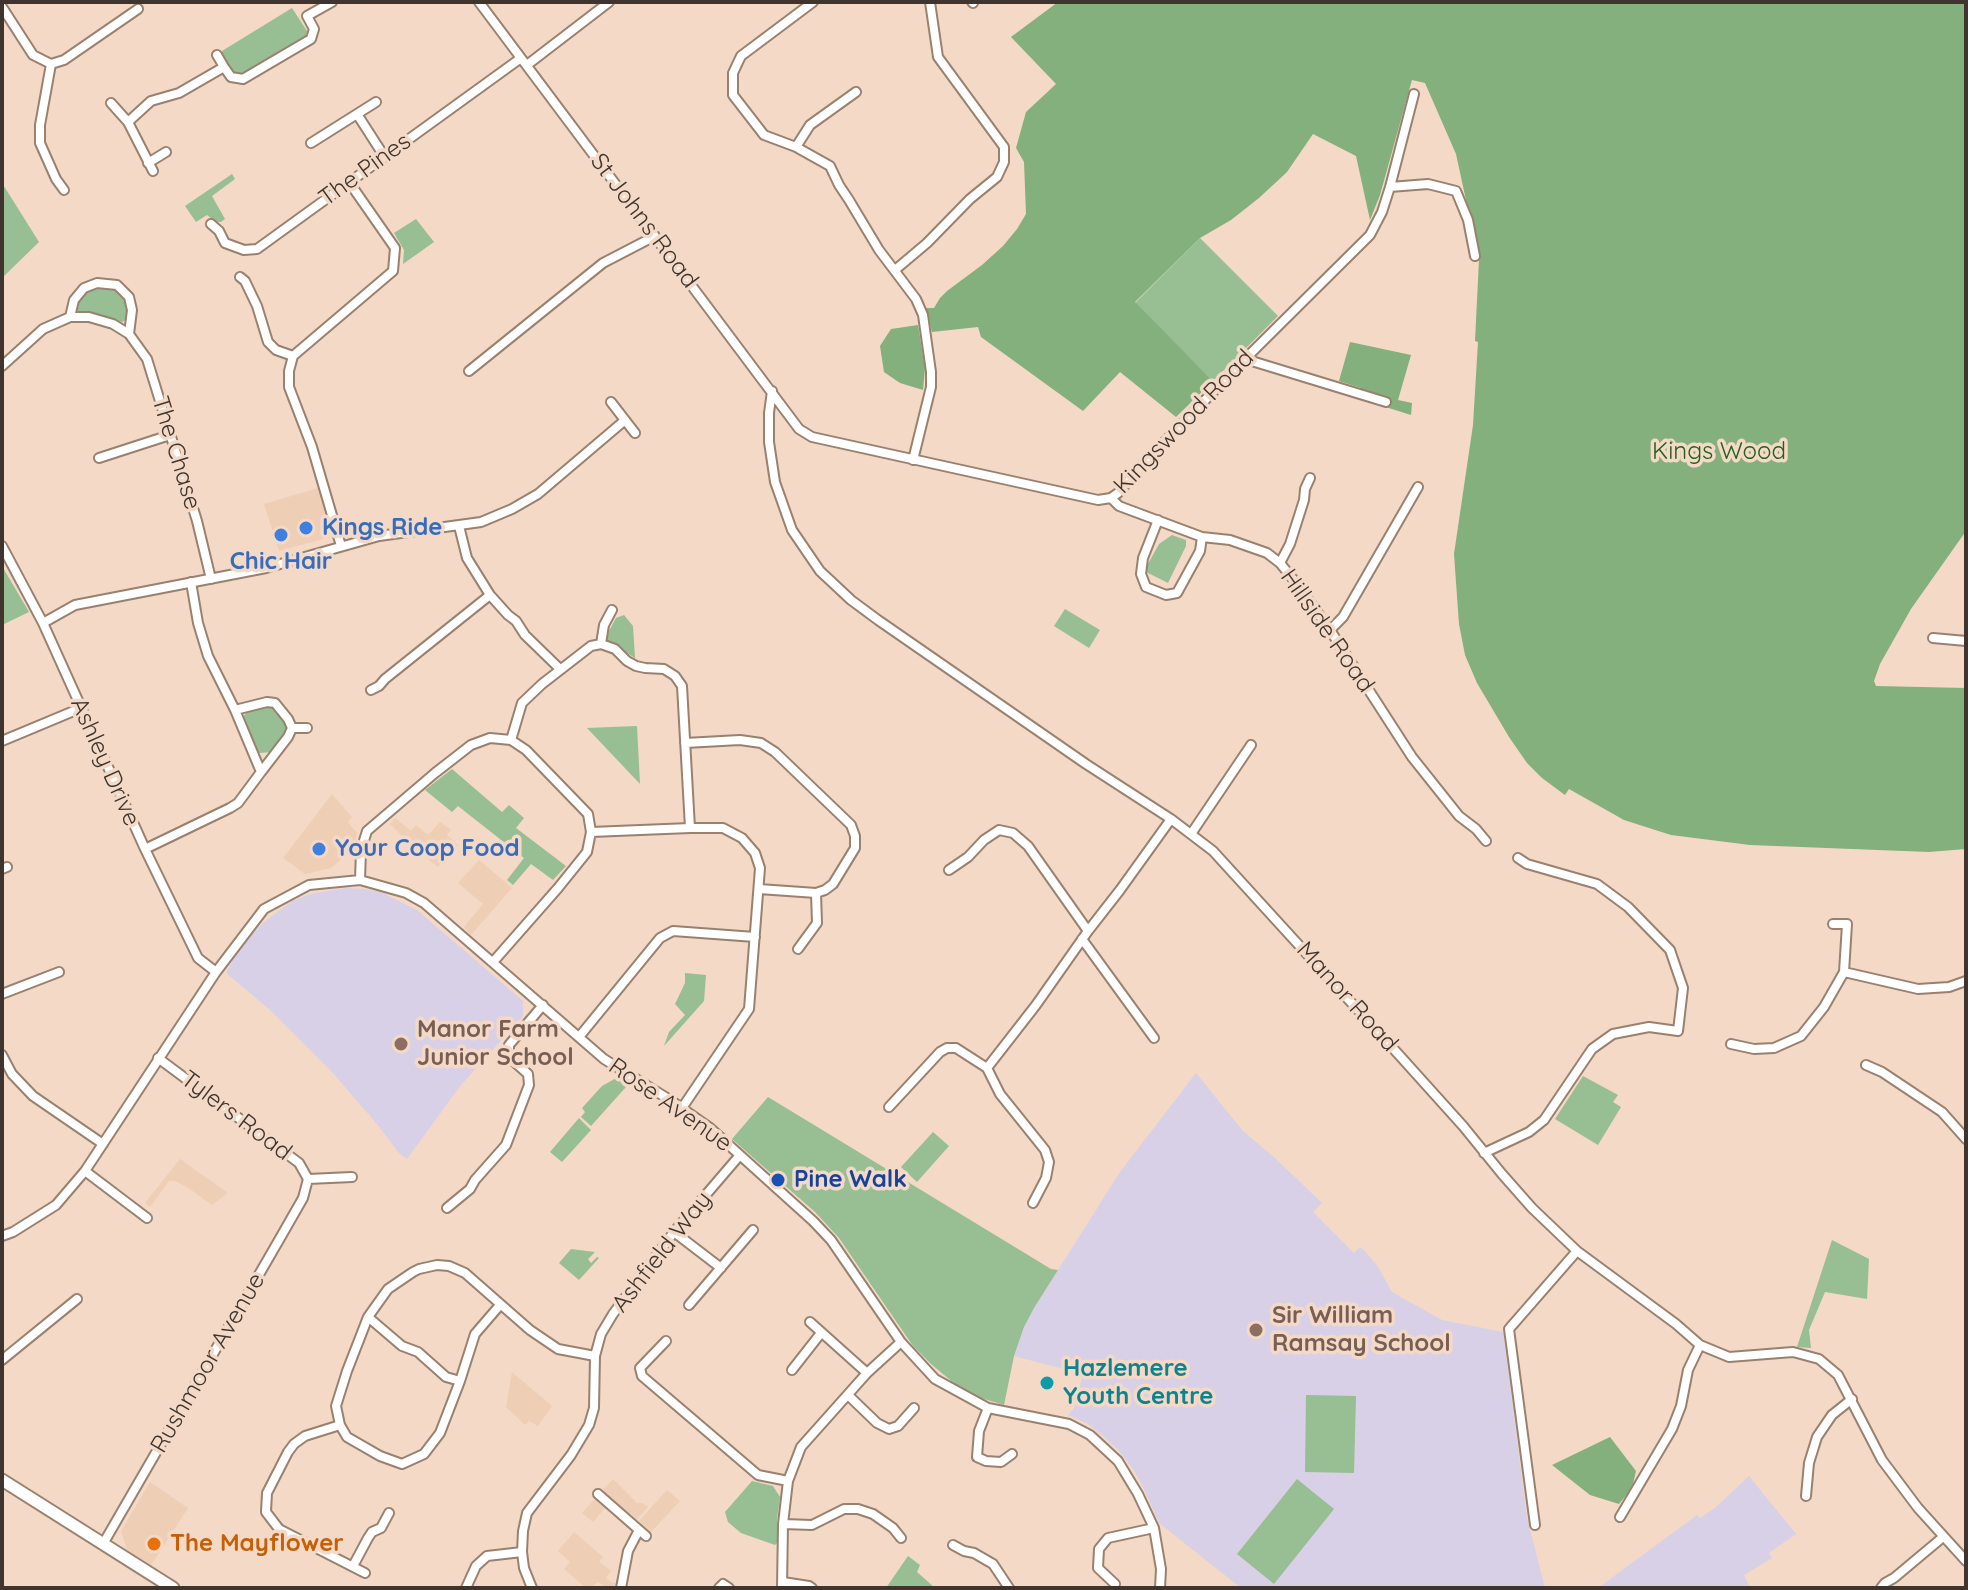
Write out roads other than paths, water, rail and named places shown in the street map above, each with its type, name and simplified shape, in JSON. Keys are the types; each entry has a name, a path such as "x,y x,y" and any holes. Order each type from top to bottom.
{"main road":[{"path":"2,1480 173,1588"}],"street":[{"path":"217,55 231,77 243,79 311,39 314,29 307,16 332,2"},
{"name":"St Johns Road","path":"479,2 799,429 812,437"},
{"name":"The Pines","path":"211,224 225,243 244,250 257,249 384,156 609,2"},
{"path":"813,2 741,56 733,73 733,95 764,135 796,147 830,166 879,250 916,299 923,315 931,387 913,460"},
{"path":"895,270 997,177 1004,162 1004,147 938,57 930,2"},
{"path":"2,7 33,55 51,64 64,60 138,9"},
{"path":"51,64 40,125 40,143 64,190"},
{"path":"128,122 151,101 179,93 224,67"},
{"path":"796,147 810,125 856,92"},
{"name":"Kingswood Road","path":"812,437 1098,500 1111,498 1370,235 1390,187 1414,94"},
{"path":"311,143 376,102"},
{"path":"111,103 128,122 150,167 166,152"},
{"path":"357,114 384,156"},
{"path":"341,546 312,447 289,387 289,371 293,356 393,271 395,248 349,182"},
{"path":"1390,187 1428,184 1456,191 1468,220 1475,256"},
{"path":"469,371 603,263 655,236"},
{"path":"240,277 257,306 268,342 276,350 293,356"},
{"name":"The Chase","path":"2,366 43,329 70,317 74,300 84,288 97,283 117,285 129,297 132,310 129,334 147,359 197,521 211,579"},
{"path":"70,317 89,317 113,324 129,334"},
{"path":"1245,359 1386,402"},
{"name":"Manor Road","path":"772,391 769,442 775,482 792,530 820,571 851,600 1213,851 1313,959 1532,1208 1577,1251 1700,1345 1729,1357 1793,1352 1819,1359 1838,1375 1882,1460 1918,1508 1966,1561"},
{"path":"611,402 635,433"},
{"path":"43,623 75,605 266,568 379,536 481,522 538,494 624,421"},
{"path":"99,458 170,435"},
{"path":"1280,563 1290,544 1310,478"},
{"path":"1330,630 1343,617 1418,487"},
{"name":"Hillside Road","path":"1111,498 1119,506 1202,537 1230,540 1267,553 1280,563 1330,630 1412,757 1459,816 1486,841"},
{"path":"1158,520 1143,558 1141,574 1146,587 1166,595 1177,593 1200,551 1202,537"},
{"path":"459,526 467,558 490,595 560,669"},
{"name":"Ashley Drive","path":"2,546 43,623 198,958 216,972"},
{"path":"191,582 208,656 261,772"},
{"path":"371,690 490,595"},
{"path":"601,644 604,625 612,610"},
{"path":"1933,638 1966,641"},
{"path":"511,740 522,703 591,646 601,644 615,649 636,666 664,669 675,676 682,686 690,828"},
{"path":"145,849 238,803 292,728 275,703 235,710"},
{"path":"2,741 81,708"},
{"path":"292,728 307,728"},
{"path":"360,880 361,850 367,831 471,745 490,738 511,740 526,750 588,814 591,832 587,852 493,962"},
{"path":"685,743 740,740 761,743 775,752 851,825 855,848 833,884 825,890 816,893 759,889"},
{"path":"1191,834 1251,745"},
{"path":"987,1068 1171,819"},
{"path":"591,832 723,828 742,838 755,853 760,868 749,1009 682,1108"},
{"path":"949,870 999,830 1013,833 1028,846 1154,1038"},
{"path":"1484,1153 1529,1132 1544,1120 1592,1049 1613,1034 1649,1027 1678,1031 1682,1002 1683,988 1670,950 1628,907 1597,884 1527,864 1518,858"},
{"name":"Rose Avenue","path":"2,1236 56,1205 85,1171 216,972 264,909 309,885 360,880 406,893 424,903 604,1059 710,1128 813,1221 831,1240 901,1342 935,1379 988,1408 1069,1424 1090,1435 1118,1461 1154,1528 1161,1569 1160,1588"},
{"path":"798,949 817,923 816,893"},
{"path":"1731,1044 1754,1049 1774,1048 1801,1036 1824,1007 1844,972 1847,924 1833,924"},
{"path":"579,1037 660,938 673,931 755,937"},
{"path":"2,994 59,972"},
{"path":"1844,972 1918,989 1949,987 1966,981"},
{"path":"447,1208 470,1189 506,1145 529,1085 528,1074 509,1057 509,1045 543,1005"},
{"path":"889,1107 947,1048 956,1048 987,1068 1000,1094 1045,1150 1049,1162 1046,1178 1033,1203"},
{"path":"2,1055 12,1074 33,1096 103,1144"},
{"name":"Tylers Road","path":"158,1058 299,1163 308,1179"},
{"path":"1866,1065 1882,1072 1942,1112 1966,1139"},
{"name":"Ashfield Way","path":"595,1356 601,1334 613,1314 674,1232 740,1155"},
{"path":"85,1171 147,1218"},
{"path":"308,1179 352,1177"},
{"name":"Rushmoor Avenue","path":"103,1544 297,1209 308,1179"},
{"path":"689,1305 753,1230"},
{"path":"674,1232 721,1268"},
{"path":"1535,1525 1509,1329 1577,1251"},
{"path":"500,1305 475,1334 440,1433 424,1454 402,1464 380,1456 347,1437 340,1425 336,1406 368,1317 388,1289 419,1269 437,1265 449,1266 471,1276 500,1305 558,1349 595,1356 594,1397 589,1425 571,1455 527,1513 522,1552 532,1588"},
{"path":"2,1360 77,1299"},
{"path":"368,1317 402,1346 418,1352 446,1377 460,1381"},
{"path":"810,1322 867,1373"},
{"path":"792,1370 821,1333"},
{"path":"666,1341 640,1368 642,1376 758,1475 788,1481"},
{"path":"812,1588 783,1585 783,1524 788,1481 801,1447 867,1373 901,1342"},
{"path":"1620,1517 1672,1429 1681,1406 1688,1370 1700,1345"},
{"path":"848,1395 877,1423 889,1429 898,1426 914,1408"},
{"path":"1806,1496 1809,1463 1817,1437 1832,1415 1852,1399"},
{"path":"972,1467 977,1457 979,1431 988,1408"},
{"path":"340,1425 305,1436 294,1444 267,1493 266,1512 279,1529 365,1573"},
{"path":"977,1457 1001,1462 1012,1454"},
{"path":"598,1494 643,1533 628,1551 621,1588"},
{"path":"783,1524 812,1525 844,1509 858,1509 873,1514 901,1538"},
{"path":"353,1566 372,1532 381,1528 389,1513"},
{"path":"1115,1584 1098,1568 1099,1549 1108,1538 1154,1528"},
{"path":"1881,1588 1943,1537"},
{"path":"953,1545 993,1564 1009,1588"},
{"path":"466,1588 476,1566 487,1556 522,1552"},
{"path":"719,1588 723,1584 729,1588"}],"place":[{"name":"Kings Ride","path":"306,528"},
{"name":"Chic Hair","path":"281,535"},
{"name":"Your Coop Food","path":"319,849"},
{"name":"Manor Farm Junior School","path":"401,1044"},
{"name":"Pine Walk","path":"778,1180"},
{"name":"Sir William Ramsay School","path":"1256,1330"},
{"name":"Hazlemere Youth Centre","path":"1047,1383"},
{"name":"The Mayflower","path":"154,1544"}],"park label":[{"name":"Kings Wood","path":"1719,452"}]}
